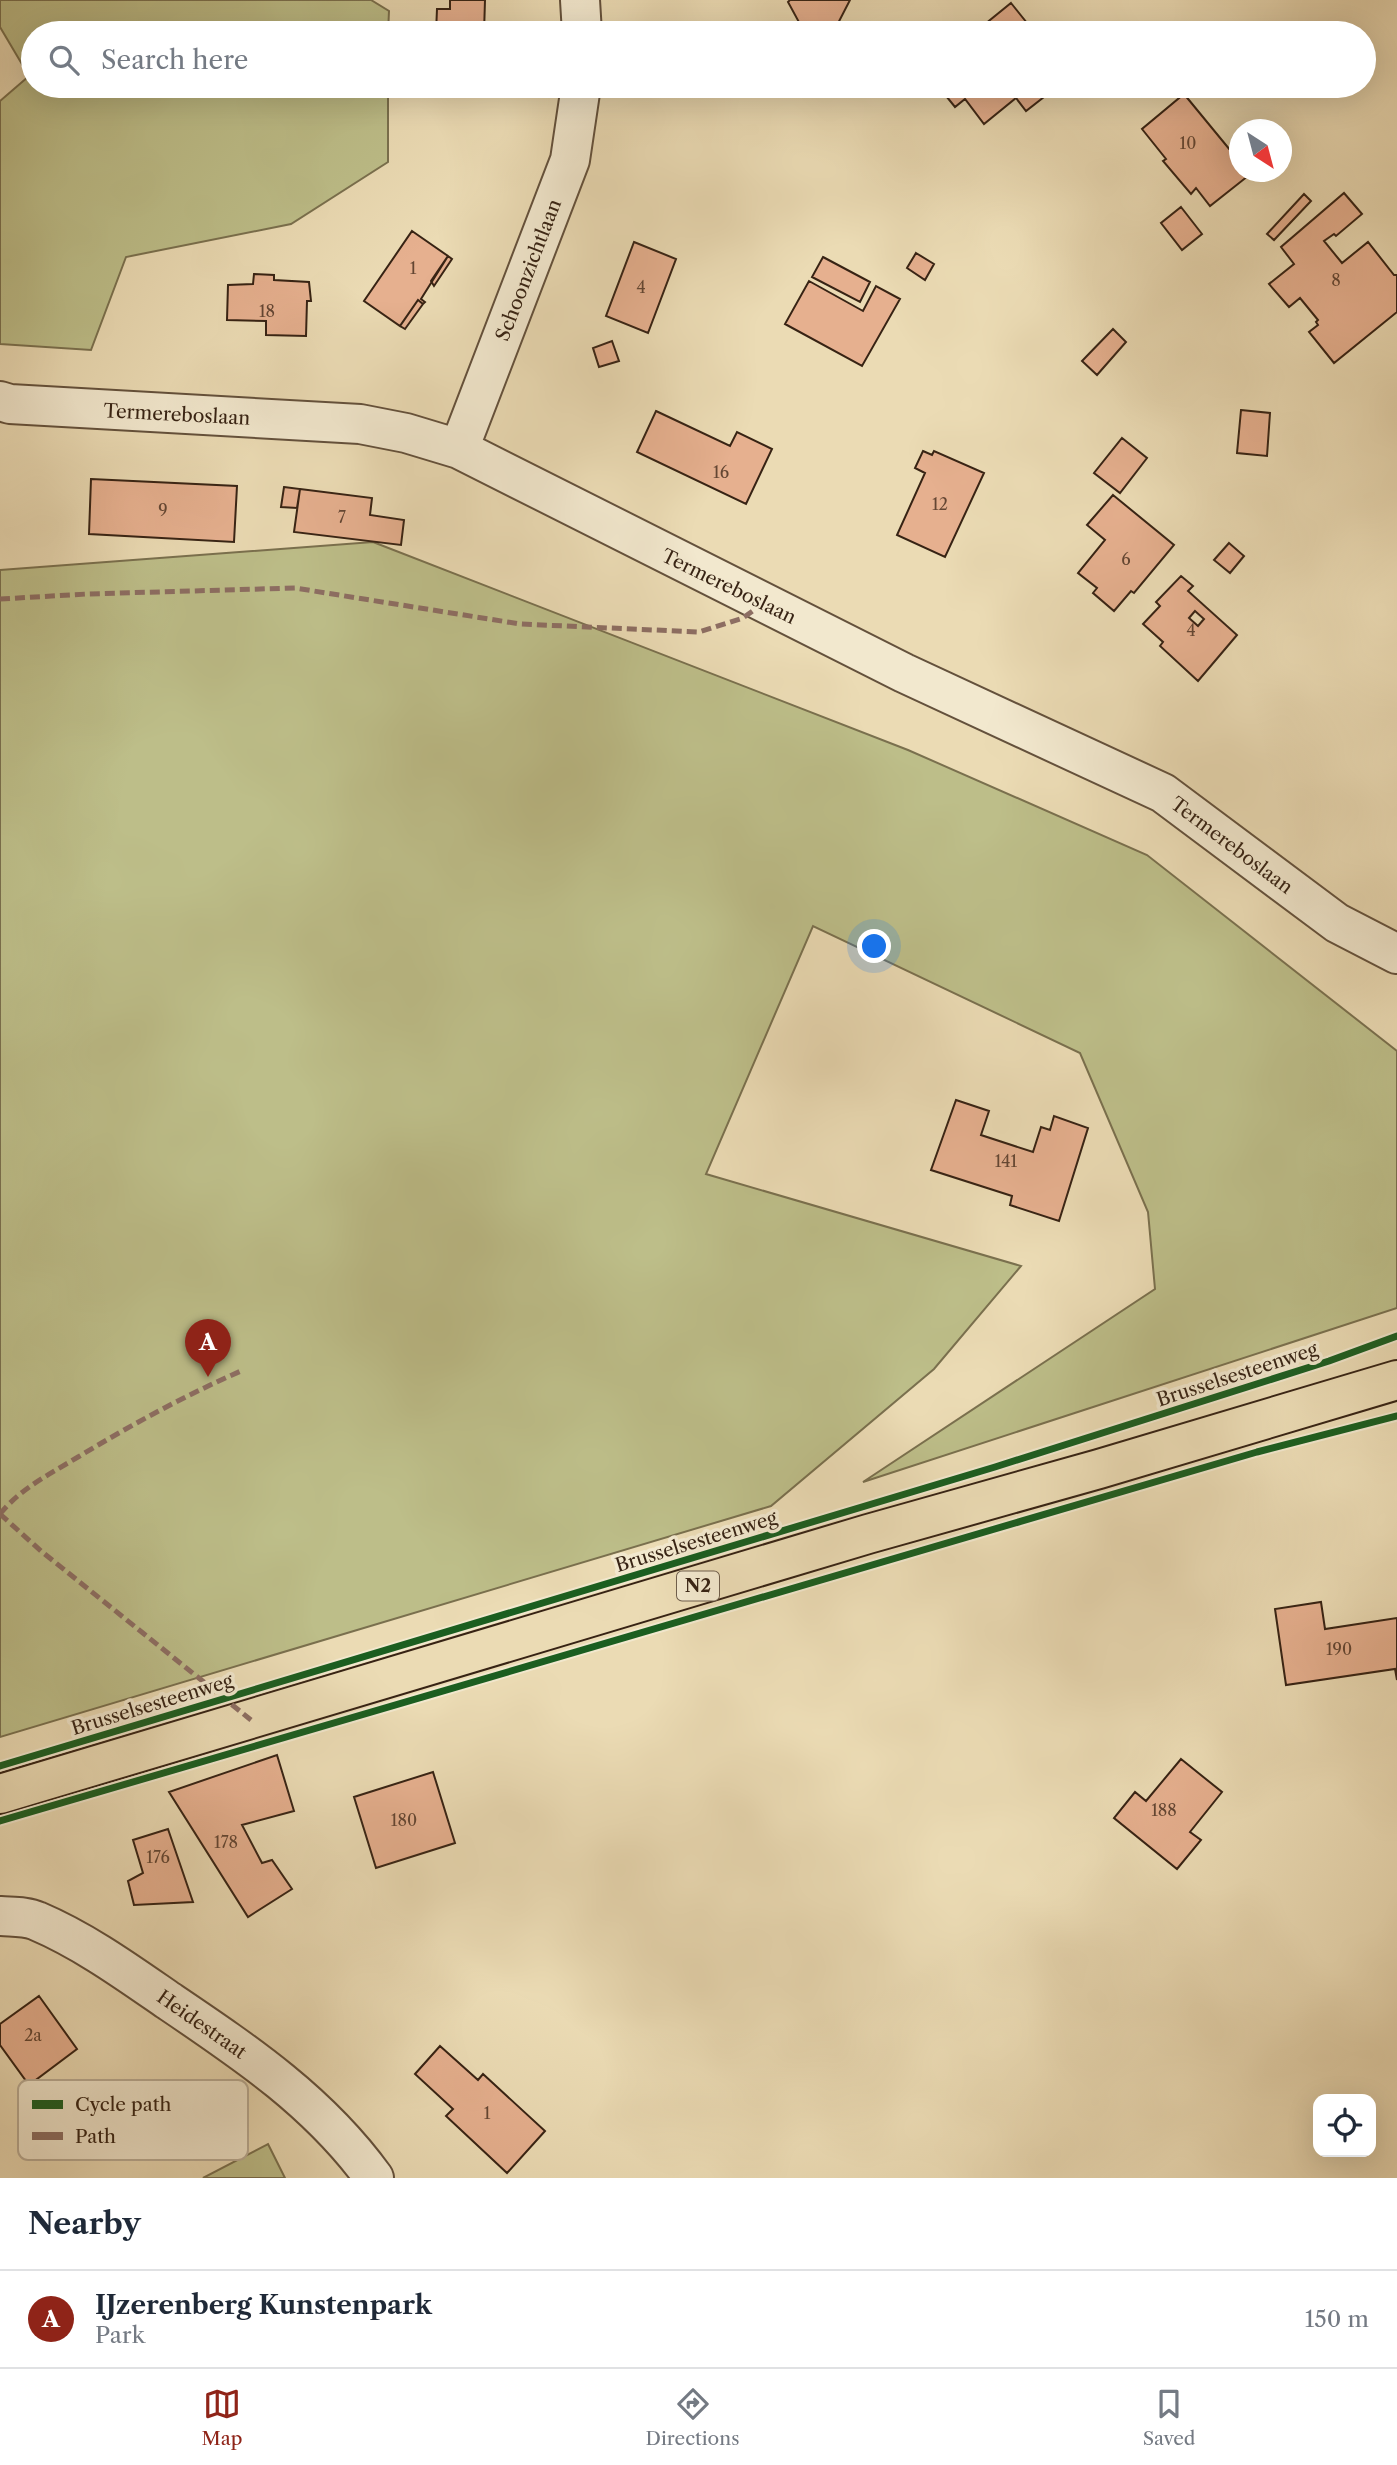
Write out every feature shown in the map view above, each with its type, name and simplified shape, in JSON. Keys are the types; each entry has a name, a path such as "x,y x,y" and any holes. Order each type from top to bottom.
{"main road":[{"name":"N2","path":"0,1794 868,1534 1099,1469 1397,1380"}],"street":[{"path":"580,0 581,21"},
{"name":"Schoonzichtlaan","path":"459,449 570,160 579,98"},
{"name":"Termereboslaan","path":"0,401 24,405 360,424 406,433 459,449 904,673 1163,793 1337,923 1397,954"},
{"name":"Heidestraat","path":"0,1916 34,1920 84,1945 125,1970 272,2072 348,2144 374,2178"}],"green space":[{"path":"0,0 371,0 389,11 389,21 21,21 21,62 0,27"},
{"path":"21,83 21,98 388,98 388,162 291,224 126,257 91,350 0,344 0,101"},
{"path":"373,542 908,750 1147,855 1397,1051 1397,1308 863,1482 1155,1289 1148,1212 1080,1053 813,926 706,1174 1021,1266 934,1369 771,1506 0,1737 0,570"},
{"path":"268,2144 285,2178 203,2178 237,2160 248,2160 248,2154"}],"building":[{"path":"450,0 485,0 484,21 436,21 437,9 450,9"},
{"path":"850,0 839,21 798,21 788,2"},
{"path":"1011,3 1025,21 989,21"},
{"path":"948,98 1016,98 984,124 965,99 955,107"},
{"path":"1016,98 1043,98 1026,111"},
{"path":"1179,98 1187,98 1229,149 1229,182 1240,182 1210,206 1196,188 1191,194 1163,161 1166,159 1142,129"},
{"path":"1344,193 1362,214 1336,236 1334,234 1324,241 1342,263 1368,242 1394,275 1397,275 1397,312 1334,363 1309,332 1318,325 1318,320 1300,298 1289,307 1269,284 1294,264 1281,247"},
{"path":"1304,194 1311,201 1274,240 1267,234"},
{"path":"1181,207 1202,234 1182,250 1161,223"},
{"path":"412,231 448,256 421,299 425,302 423,304 418,300 400,326 364,301"},
{"path":"634,242 676,259 648,333 606,316"},
{"path":"916,253 934,264 925,280 907,268"},
{"path":"448,256 452,259 434,286 431,281"},
{"path":"823,257 870,282 860,302 812,277"},
{"path":"254,274 274,275 274,280 309,282 311,301 307,301 306,336 266,335 266,321 227,320 228,285 253,284"},
{"path":"809,281 863,311 876,286 900,299 862,366 785,324"},
{"path":"418,300 423,304 405,329 400,326"},
{"path":"1113,329 1126,342 1097,375 1082,361"},
{"path":"612,341 619,361 599,367 593,348"},
{"path":"1241,410 1270,413 1267,456 1237,453"},
{"path":"656,411 730,446 737,432 772,449 746,504 637,452"},
{"path":"1122,438 1147,458 1120,493 1094,473"},
{"path":"923,451 932,455 934,451 984,473 945,557 897,535 925,473 915,468"},
{"path":"91,479 237,486 234,542 89,534"},
{"path":"284,487 300,489 297,508 281,507"},
{"path":"300,489 372,498 370,515 404,520 401,545 294,532"},
{"path":"1113,495 1174,545 1134,593 1131,591 1114,611 1093,593 1097,588 1078,573 1105,540 1087,525"},
{"path":"1229,543 1244,556 1230,573 1214,560"},
{"path":"1181,576 1193,586 1188,591 1237,635 1198,681 1160,646 1163,642 1143,624 1160,606 1156,602","holes":["1195,611 1204,619 1198,626 1189,618"]},
{"path":"956,1100 989,1111 981,1135 1033,1152 1041,1127 1050,1130 1054,1116 1088,1128 1059,1221 1010,1205 1012,1196 931,1170"},
{"path":"1321,1602 1325,1629 1397,1618 1397,1680 1395,1669 1286,1685 1275,1609"},
{"path":"277,1755 294,1811 242,1825 262,1863 272,1860 292,1889 248,1917 169,1792"},
{"path":"1181,1759 1222,1792 1190,1832 1201,1840 1177,1869 1114,1818 1135,1792 1146,1801"},
{"path":"433,1772 455,1843 376,1868 354,1797"},
{"path":"168,1829 193,1902 134,1905 128,1881 143,1873 133,1840"},
{"path":"39,1996 77,2049 36,2080 25,2080 0,2045 0,2024"},
{"path":"440,2046 478,2080 483,2074 545,2131 507,2173 446,2116 453,2109 415,2074"}],"marked path":[{"path":"0,599 295,588 520,624 699,632 743,618 762,604"},
{"path":"0,1514 27,1489 57,1469 158,1411 241,1371"},
{"path":"0,1514 41,1551 251,1720"}],"cycle path":[{"name":"Brusselsesteenweg","path":"0,1766 995,1467 1329,1361 1397,1336"},
{"path":"0,1821 1257,1452 1397,1416"}],"place":[{"name":"IJzerenberg Kunstenpark","path":"208,1377"}]}
